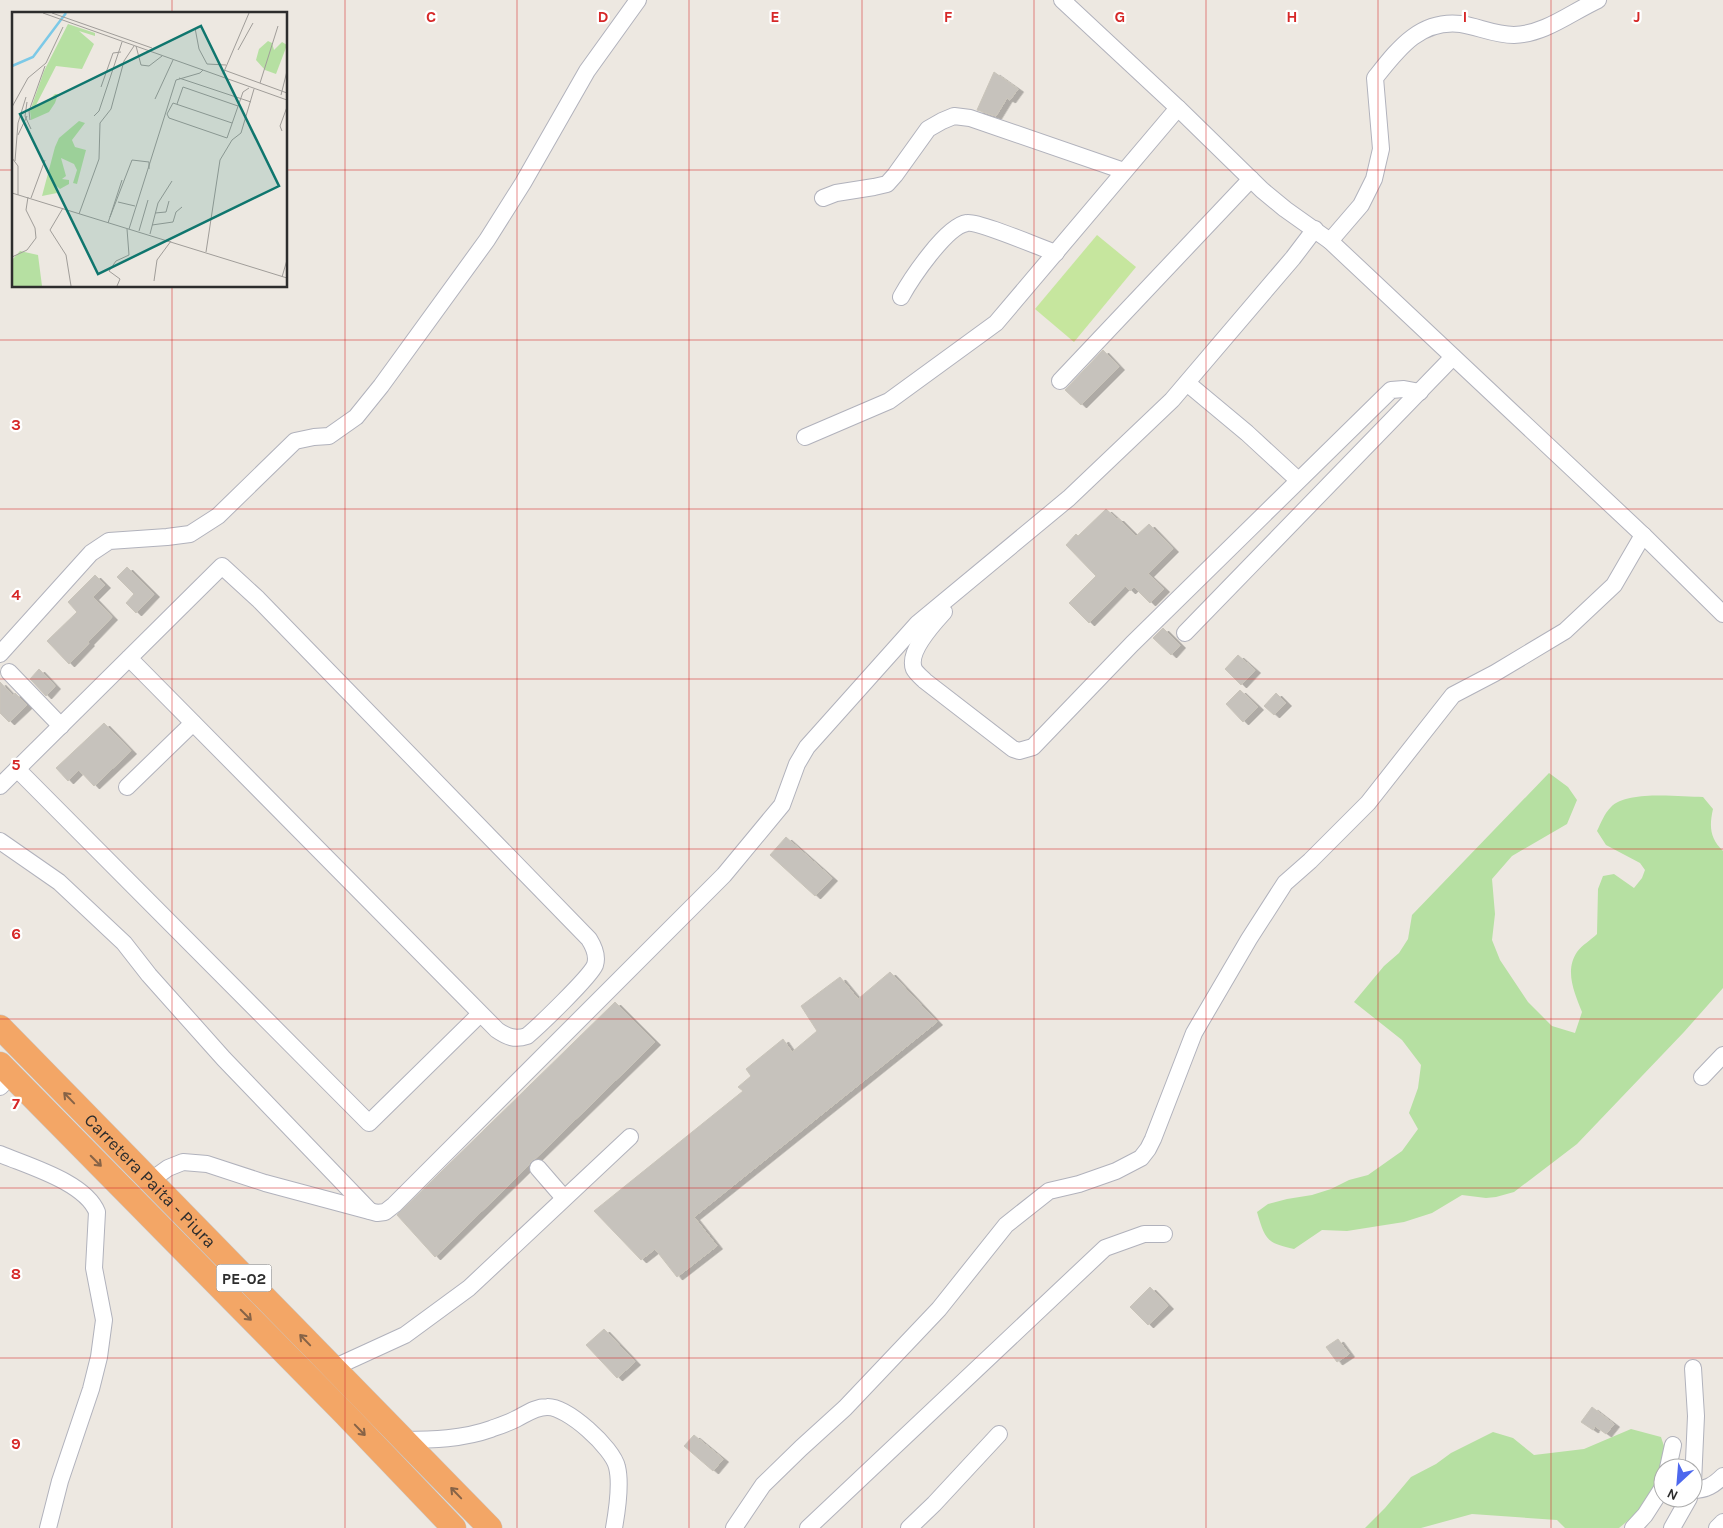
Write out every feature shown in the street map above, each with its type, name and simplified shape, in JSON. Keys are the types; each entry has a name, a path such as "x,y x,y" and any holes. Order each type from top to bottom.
{"highway":[{"name":"Carretera Paita - Piura","path":"0,1027 490,1528"},
{"name":"Carretera Paita - Piura","path":"4,1076 345,1414 454,1528"}],"street":[{"path":"0,654 91,553 108,541 190,534 218,516 294,441 329,436 356,417 381,386 488,240 587,71 638,0"},
{"path":"1062,0 1251,179 1285,209 1330,241 1643,535 1723,614"},
{"path":"1330,241 1362,205 1374,179 1381,148 1375,78 1414,34 1432,26 1443,24 1461,24 1494,33 1514,34 1538,31 1598,0"},
{"path":"805,437 889,401 996,324 1178,108"},
{"path":"823,198 836,193 874,188 887,184 928,129 954,116 970,118 1124,172"},
{"path":"1060,381 1251,179"},
{"path":"901,297 928,258 949,233 967,223 984,226 1056,253"},
{"path":"150,1182 168,1168 183,1162 207,1164 265,1183 371,1212 385,1212 394,1205 724,875 782,805 797,764 807,748 916,624 1069,498 1172,400 1294,258 1315,229"},
{"path":"1185,633 1454,357"},
{"path":"1186,382 1247,433 1298,480"},
{"path":"975,576 926,632 913,659 914,670 925,681 1013,749 1019,751 1026,750 1033,747 1132,644 1391,390 1404,389 1420,392"},
{"path":"734,1528 763,1485 845,1408 939,1309 1006,1224 1050,1191 1079,1184 1116,1171 1141,1158 1153,1139 1194,1033 1249,939 1285,883 1310,861 1368,803 1453,695 1564,631 1614,585 1643,535"},
{"path":"0,786 60,726 222,566 258,599 589,939 594,946 596,959 590,973 527,1036 513,1038 504,1035 480,1014 129,658"},
{"path":"10,672 60,726"},
{"path":"127,787 193,723"},
{"path":"17,769 368,1123 480,1014"},
{"path":"0,841 59,882 124,943 149,975 224,1059 371,1212"},
{"path":"1702,1076 1723,1055"},
{"path":"333,1368 405,1335 469,1288 630,1137"},
{"path":"0,1154 67,1182 93,1203 97,1212 94,1268 104,1320 99,1358 91,1389 60,1481 48,1528"},
{"path":"538,1168 564,1198"},
{"path":"808,1528 1105,1248 1144,1234 1164,1234"},
{"path":"1693,1368 1696,1416 1694,1458"},
{"path":"403,1440 457,1437 488,1430 514,1420 533,1409 548,1406 561,1409 579,1422 610,1453 615,1461 618,1469 618,1484 614,1528"},
{"path":"909,1528 999,1434"},
{"path":"1670,1458 1673,1444"},
{"path":"1703,1489 1716,1483 1723,1476"},
{"path":"1633,1528 1645,1516 1653,1503"},
{"path":"1672,1528 1683,1508"},
{"path":"1717,1528 1723,1522"}],"green space":[{"path":"1097,235 1136,267 1074,342 1035,309"},
{"path":"1549,773 1568,787 1577,800 1567,824 1512,856 1492,879 1495,914 1492,940 1500,960 1528,1002 1552,1026 1575,1033 1582,1012 1572,982 1571,967 1577,952 1597,934 1598,889 1603,876 1614,874 1634,888 1642,878 1645,870 1640,863 1606,845 1597,831 1611,807 1629,798 1641,796 1703,797 1713,809 1711,821 1713,837 1723,851 1723,988 1684,1032 1577,1144 1514,1192 1486,1198 1462,1195 1432,1213 1404,1222 1347,1231 1322,1230 1294,1249 1272,1242 1262,1228 1257,1212 1268,1204 1312,1195 1331,1189 1349,1180 1368,1175 1402,1151 1418,1129 1409,1113 1418,1088 1421,1065 1402,1040 1354,1002 1384,966 1399,953 1408,939 1412,915"},
{"path":"1631,1429 1661,1437 1668,1458 1653,1458 1653,1491 1636,1514 1619,1528 1565,1528 1557,1520 1472,1514 1421,1528 1365,1528 1411,1477 1436,1464 1451,1453 1493,1432 1513,1438 1534,1455 1584,1449"}],"building":[{"path":"994,72 1018,89 1010,100 1007,98 996,116 977,110"},
{"path":"1103,350 1119,367 1081,405 1065,390"},
{"path":"1106,509 1136,536 1149,524 1173,549 1148,574 1164,589 1150,603 1134,587 1130,591 1125,586 1089,623 1069,603 1096,576 1066,545"},
{"path":"127,567 154,594 136,613 126,603 134,594 117,577"},
{"path":"95,575 105,585 93,597 112,617 69,664 47,641 77,612 68,602"},
{"path":"1163,628 1180,645 1171,655 1153,638"},
{"path":"1238,655 1255,670 1241,685 1225,669"},
{"path":"39,669 55,686 46,696 30,679"},
{"path":"0,682 13,696 15,693 27,705 9,722 0,713"},
{"path":"1240,690 1258,707 1243,722 1226,704"},
{"path":"1276,693 1286,703 1274,715 1264,706"},
{"path":"104,723 131,751 94,786 79,770 68,781 56,768"},
{"path":"786,837 832,878 815,896 770,855"},
{"path":"890,972 937,1022 694,1217 717,1246 677,1277 655,1249 641,1260 594,1211 743,1091 738,1087 751,1076 746,1069 783,1039 792,1052 817,1031 801,1006 840,977 858,999"},
{"path":"615,1002 655,1042 531,1161 435,1257 397,1215"},
{"path":"1150,1287 1168,1306 1148,1325 1130,1307"},
{"path":"604,1329 635,1362 617,1378 586,1345"},
{"path":"1338,1339 1349,1354 1337,1362 1326,1347"},
{"path":"1592,1407 1614,1424 1606,1434 1595,1426 1593,1430 1581,1422"},
{"path":"694,1435 723,1459 713,1471 684,1446"}]}
